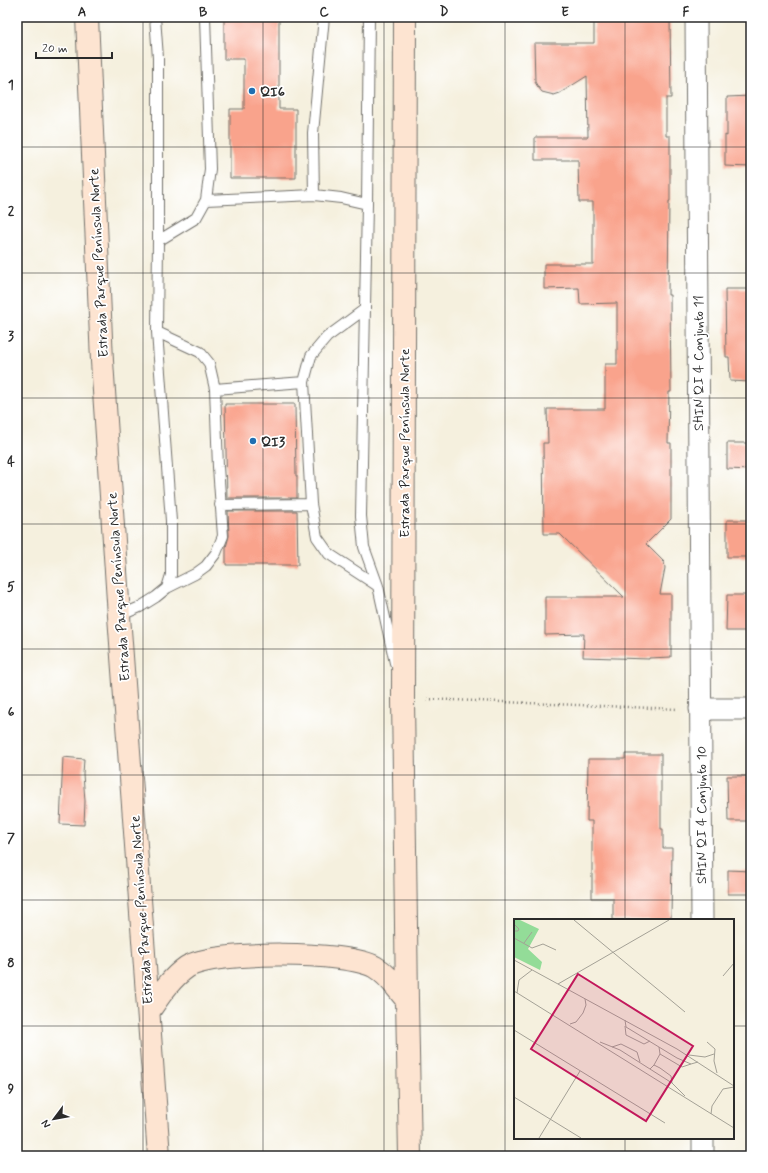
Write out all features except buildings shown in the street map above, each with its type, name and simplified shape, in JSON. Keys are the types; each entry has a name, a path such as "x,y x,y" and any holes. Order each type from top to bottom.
{"main road":[{"name":"Estrada Parque Península Norte","path":"87,17 102,361 119,616 159,1156"},
{"name":"Estrada Parque Península Norte","path":"405,17 403,699 406,1000 410,1156"},
{"path":"149,1011 166,987 188,966 199,962 217,959 264,955 318,955 360,961 375,967 386,975 406,1000"}],"street":[{"name":"SHIN QI 4 Conjunto 11","path":"696,17 700,710"},
{"path":"700,710 751,709"},
{"name":"SHIN QI 4 Conjunto 10","path":"700,710 702,919"},
{"path":"703,1139 703,1156"}],"lane":[{"path":"155,17 158,58 157,332 171,521 171,575 167,588"},
{"path":"158,241 196,218 206,200 210,169 205,17"},
{"path":"314,195 313,133 324,17"},
{"path":"369,17 367,204 360,516 364,547 378,586 403,699"},
{"path":"206,200 314,195 341,198 367,204"},
{"path":"365,310 326,337 311,356 304,382 310,504 317,537 329,554 378,586"},
{"path":"119,616 140,607 167,588 195,574 206,566 216,553 223,536 220,504 215,389 209,363 200,352 157,332"},
{"path":"215,389 304,382"},
{"path":"220,504 310,504"}],"path":[{"path":"403,699 700,710"}],"place":[{"name":"QI6","path":"252,91"},
{"name":"QI3","path":"253,441"}]}
